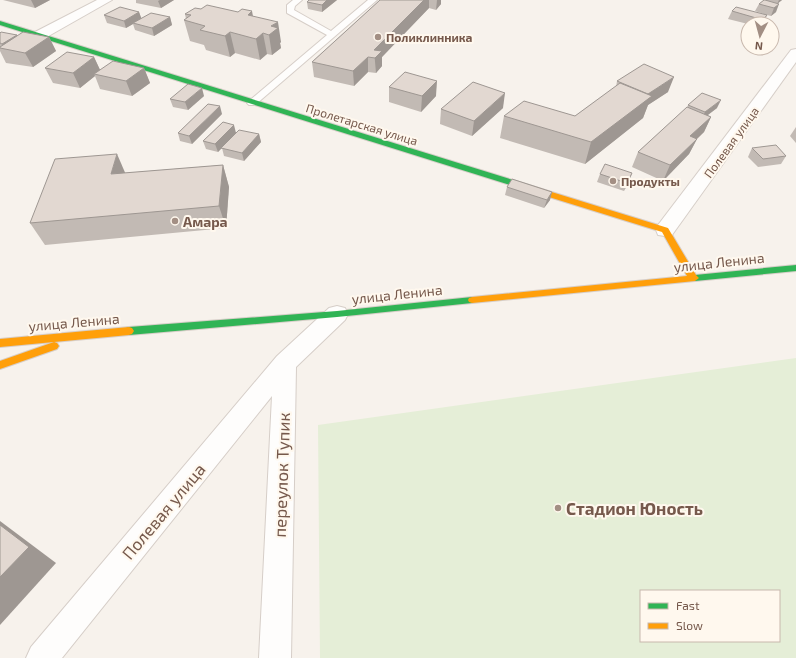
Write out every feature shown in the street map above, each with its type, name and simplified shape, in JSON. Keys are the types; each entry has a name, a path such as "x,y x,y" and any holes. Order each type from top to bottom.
{"street":[{"path":"40,35 106,0"},
{"name":"Пролетарская улица","path":"0,22 252,103 666,230"},
{"name":"Полевая улица","path":"666,230 796,53"},
{"path":"666,230 693,278"},
{"name":"улица Ленина","path":"0,343 85,334 337,314 796,268"},
{"path":"285,363 337,314"},
{"path":"0,365 85,334"},
{"name":"Полевая улица","path":"42,658 285,363"},
{"name":"переулок Тупик","path":"275,658 285,363"}],"lane":[{"path":"298,0 291,5 290,11 332,35"},
{"path":"252,103 373,0"}],"green space":[{"name":"Стадион Юность","path":"796,358 796,658 320,658 318,425"}],"building":[{"path":"309,0 327,0 322,5 307,2"},
{"path":"380,0 424,0 374,50 382,51 375,58 368,57 353,71 312,62"},
{"path":"764,0 779,4 774,8 759,4"},
{"path":"207,5 238,12 242,9 252,11 248,15 278,22 271,26 278,28 269,35 263,33 256,39 230,32 225,36 200,30 205,26 184,20 191,15 185,14 195,8 201,9"},
{"path":"120,7 139,12 124,21 104,15"},
{"path":"736,7 767,15 749,16 732,11"},
{"path":"151,13 170,17 152,28 133,23"},
{"path":"1,32 17,35 2,44 0,43"},
{"path":"23,32 49,37 25,53 0,48 0,47"},
{"path":"67,52 94,57 73,73 45,68"},
{"path":"113,61 144,68 126,81 94,74"},
{"path":"644,64 674,77 648,94 617,81"},
{"path":"405,72 437,81 422,96 389,87"},
{"path":"473,82 505,93 474,121 441,109"},
{"path":"620,83 652,96 591,142 504,116 524,101 575,116"},
{"path":"188,84 202,88 185,102 170,99"},
{"path":"702,93 721,100 705,112 688,105"},
{"path":"208,104 220,106 189,136 178,133"},
{"path":"687,107 711,117 690,136 697,139 670,165 638,152"},
{"path":"223,122 234,125 215,144 203,141"},
{"path":"239,130 259,134 242,153 221,148"},
{"path":"776,145 786,156 763,159 752,148"},
{"path":"117,154 111,174 223,165 219,206 30,223 55,159"},
{"path":"605,164 632,173 627,183 600,174"},
{"path":"512,179 552,192 547,200 507,187"},
{"path":"0,525 29,547 0,577"}],"traffic: fast":[{"path":"0,23 526,187"},
{"path":"695,278 796,268"},
{"path":"129,331 337,314 472,300"}],"traffic: slow":[{"path":"526,187 665,230 693,278"},
{"path":"472,300 695,278"},
{"path":"0,343 129,331"},
{"path":"0,365 54,346"}],"place":[{"name":"Поликлинника","path":"378,37"},
{"name":"Продукты","path":"613,181"},
{"name":"Амара","path":"175,221"},
{"name":"Стадион Юность","path":"558,508"}]}
